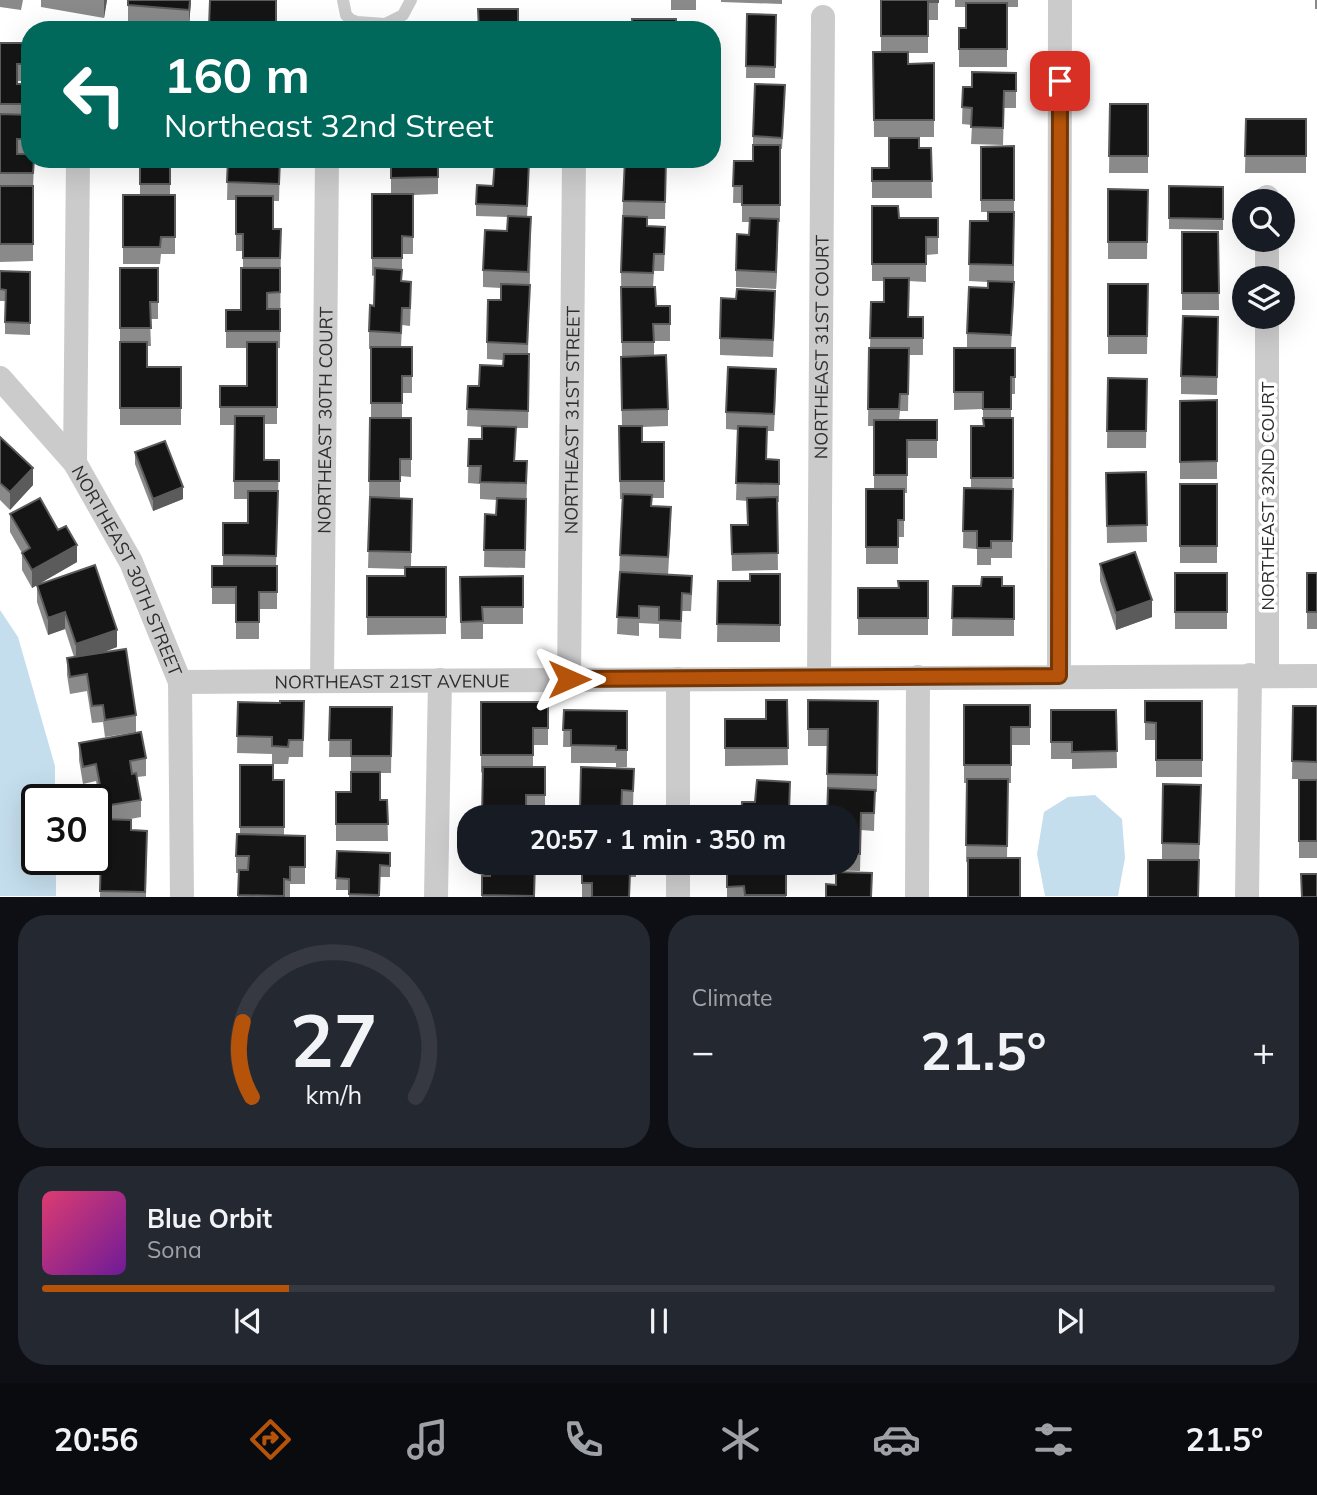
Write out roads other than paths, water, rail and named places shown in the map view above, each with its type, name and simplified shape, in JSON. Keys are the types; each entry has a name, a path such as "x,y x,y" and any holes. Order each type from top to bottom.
{"street":[{"path":"1059,676 1060,0"},
{"name":"NORTHEAST 31ST COURT","path":"819,678 823,17"},
{"name":"NORTHEAST 30TH STREET","path":"78,168 75,463 131,562 180,682 182,897"},
{"name":"NORTHEAST 30TH COURT","path":"322,681 327,168"},
{"name":"NORTHEAST 31ST STREET","path":"569,679 573,168"},
{"name":"NORTHEAST 32ND COURT","path":"1247,897 1258,675 1267,329"},
{"path":"0,378 75,463"},
{"name":"NORTHEAST 21ST AVENUE","path":"180,682 1317,676"},
{"path":"917,897 918,677"},
{"path":"678,678 678,805"},
{"path":"436,897 440,680"},
{"path":"678,875 678,897"}],"lane":[{"path":"343,0 346,15 354,21"},
{"path":"391,21 403,15 411,0"}],"water":[{"path":"0,610 18,637 55,766 55,784 21,784 21,875 56,875 56,896 0,896"},
{"path":"1095,795 1122,819 1125,858 1118,896 1045,896 1037,854 1044,812 1068,797"}]}
